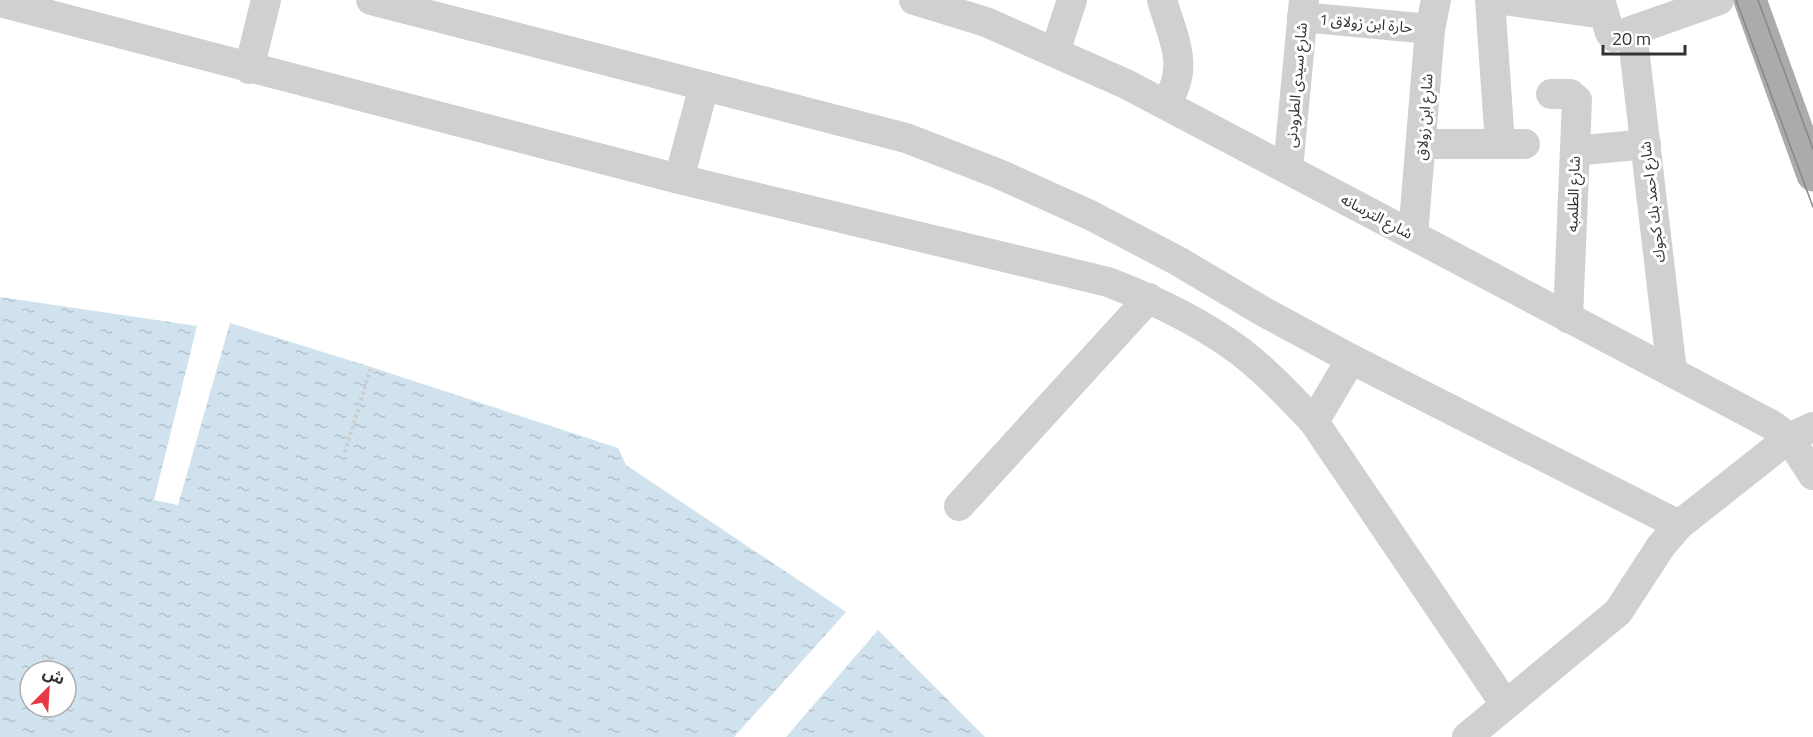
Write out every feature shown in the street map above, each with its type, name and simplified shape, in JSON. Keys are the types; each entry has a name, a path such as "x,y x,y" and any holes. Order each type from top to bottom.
{"main road":[{"path":"1750,0 1813,175"}],"street":[{"path":"249,69 266,0"},
{"path":"371,0 906,138 999,174 1090,215 1178,261 1264,312 1351,359 1679,525"},
{"name":"شارع الترسانه","path":"914,0 986,22 1164,104 1772,425 1801,433 1813,475"},
{"path":"1055,52 1072,0"},
{"path":"1161,0 1179,65 1176,86 1164,104"},
{"name":"شارع ابن زولاق","path":"1413,235 1430,29 1436,0"},
{"path":"1422,144 1513,144 1490,0"},
{"path":"1503,0 1602,7 1612,37 1632,31 1659,10 1719,0"},
{"path":"0,2 249,69 679,179 1108,282 1149,298 1199,324 1241,352 1280,385 1314,422 1505,704"},
{"name":"حارة ابن زولاق 1","path":"1303,8 1430,29"},
{"name":"شارع سيدى الطرودنى","path":"1288,169 1303,8"},
{"name":"شارع احمد بك كجوك","path":"1632,31 1672,372"},
{"path":"679,179 704,86"},
{"name":"شارع الطلمبه","path":"1551,94 1570,93 1576,98 1568,318"},
{"path":"1575,151 1646,144"},
{"path":"959,506 1149,298"},
{"path":"1314,422 1351,359"},
{"path":"1467,737 1618,612 1660,546 1679,525 1801,433"}],"path":[{"path":"345,452 371,367"}],"water":[{"path":"0,297 197,326 154,500 178,505 230,323 618,448 626,465 846,612 734,737 0,737"},
{"path":"878,630 985,737 786,737"}],"tram line":[{"path":"1736,0 1813,207"},
{"path":"1758,0 1813,149"}]}
